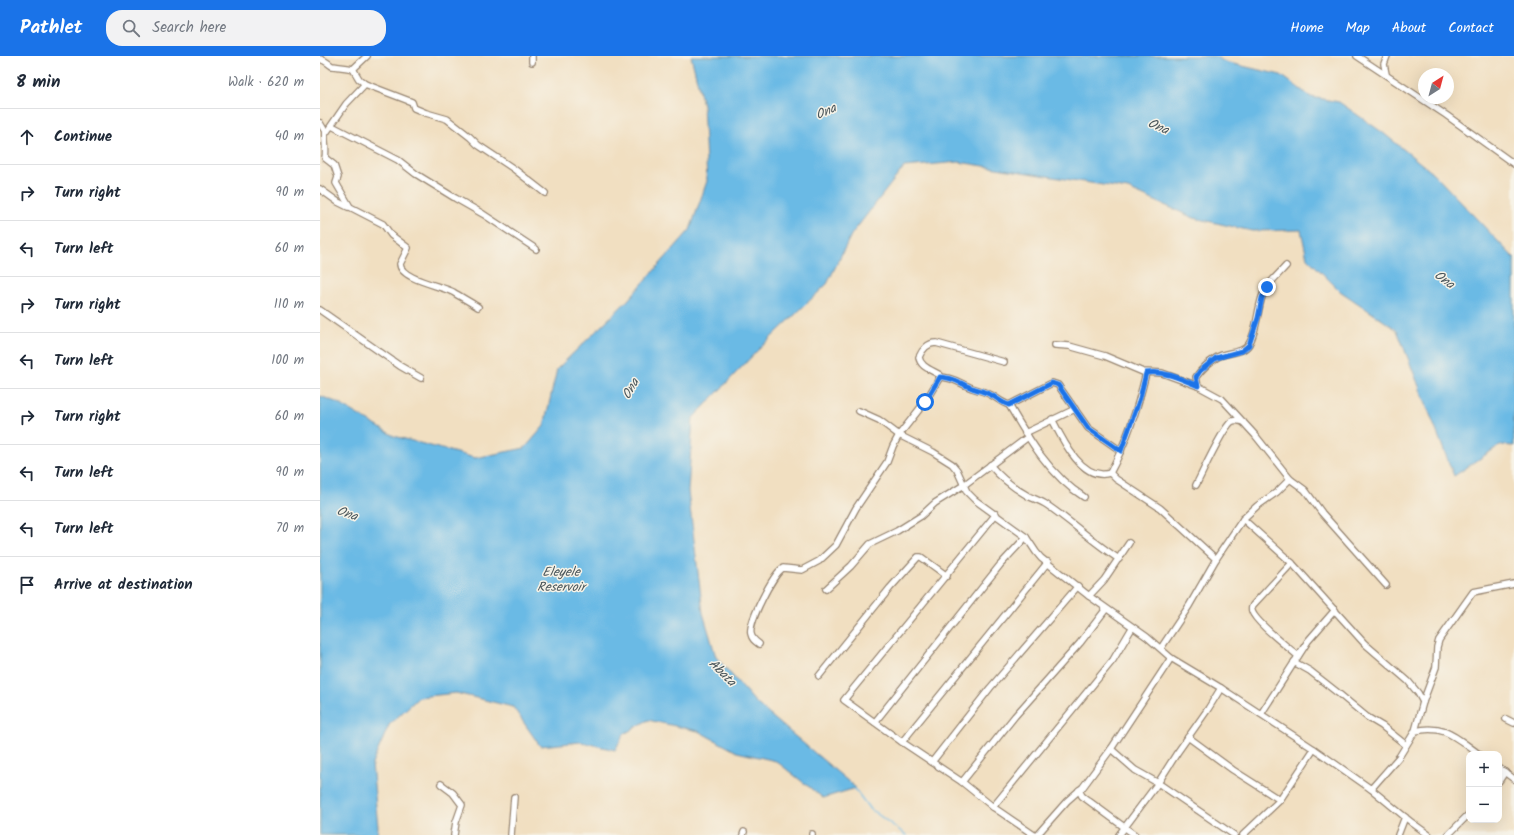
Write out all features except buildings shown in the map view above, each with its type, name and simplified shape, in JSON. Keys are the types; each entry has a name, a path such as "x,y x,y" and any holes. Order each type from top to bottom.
{"street":[{"path":"353,69 367,56"},
{"path":"1357,56 1386,74 1514,164"},
{"path":"1386,74 1384,64 1388,56"},
{"path":"320,59 326,61 332,66 341,66 353,69 365,84 412,102 414,108 448,119 470,136 478,145 546,193"},
{"path":"325,131 326,133 346,104 365,84"},
{"path":"320,123 325,131 325,158 334,164 338,177 336,183 350,208"},
{"path":"332,126 398,160 416,174 488,217 536,249"},
{"path":"320,189 338,202 383,224 388,232 408,248 400,267 407,274 453,292 459,297 478,307"},
{"path":"1198,386 1196,377 1200,371 1216,358 1242,351 1249,345 1258,318 1264,292 1286,266"},
{"path":"320,310 400,366 421,378"},
{"path":"1004,362 931,343 920,355 920,362 922,365 940,375 940,377 953,379 993,396 1001,402 1009,405 1026,435 1066,485 1084,497"},
{"path":"1055,345 1069,346 1105,356 1146,373 1162,373 1198,386 1222,399 1290,479 1305,490 1322,513 1386,585"},
{"path":"1110,473 1121,451 1140,398 1146,373"},
{"path":"759,644 753,639 751,634 751,626 759,606 776,574 783,568 798,571 810,567 836,545 856,508 887,462 899,435 925,402 940,377"},
{"path":"1009,405 1052,383 1058,385 1088,428 1121,451"},
{"path":"826,589 851,566 870,544 908,525 921,516 935,503 964,485 990,465 1026,435 1052,419 1075,409"},
{"path":"858,411 879,420 899,435 945,459 956,470 968,492 975,500 1026,537 1036,552 1089,596 1161,648 1171,658 1261,714 1371,789 1429,835"},
{"path":"1052,419 1061,438 1079,463 1098,474 1110,473"},
{"path":"1196,485 1225,430 1232,422 1236,420 1243,422"},
{"path":"990,465 1015,488 1047,505 1086,534 1100,547 1119,559"},
{"path":"1110,473 1116,479 1160,508 1216,559"},
{"path":"1161,648 1189,606 1216,559 1243,519 1257,506 1277,492 1290,479"},
{"path":"996,514 947,576 844,700 902,742 962,782 993,807 1036,835 1079,790 1111,749 1171,658"},
{"path":"1243,519 1292,563 1364,643 1408,681 1423,702"},
{"path":"875,722 1000,565 1026,537"},
{"path":"1089,596 1104,580 1129,543"},
{"path":"819,676 890,588 918,557 921,557 947,576"},
{"path":"902,742 1048,562"},
{"path":"1292,563 1253,605 1252,612 1260,622 1298,656"},
{"path":"1371,789 1399,757 1415,731 1423,702 1436,667 1437,647 1439,640 1465,605 1469,596 1473,592 1514,584"},
{"path":"932,762 990,688 1078,586"},
{"path":"962,782 1019,710 1080,643 1106,608"},
{"path":"1261,714 1314,632 1335,610"},
{"path":"993,807 1113,660 1132,628"},
{"path":"1294,662 1310,671 1367,717 1382,726 1406,745"},
{"path":"1119,835 1158,783 1221,688"},
{"path":"1506,719 1514,723"},
{"path":"1415,731 1427,728 1447,732 1475,751"},
{"path":"1188,737 1239,774 1280,800"},
{"path":"1111,749 1135,770 1158,783 1234,835"},
{"path":"1243,835 1280,800 1314,749"},
{"path":"1502,770 1514,779"},
{"path":"1502,776 1505,772"},
{"path":"440,784 453,793 462,805 456,822 454,835"},
{"path":"1079,790 1082,796 1136,835"},
{"path":"511,835 514,797"},
{"path":"1398,835 1406,817"},
{"path":"1448,835 1466,817"}],"water":[{"name":"Eleyele Reservoir","path":"691,56 1215,56 1225,62 1281,75 1311,97 1339,102 1382,132 1434,174 1514,258 1514,446 1500,445 1454,476 1397,330 1340,291 1307,258 1301,230 1252,231 1194,218 1128,189 959,162 904,167 851,235 827,284 756,352 693,418 688,491 703,613 716,657 756,703 856,788 823,798 776,761 737,752 698,731 648,720 624,734 615,750 581,742 540,746 513,707 456,693 419,697 389,725 372,764 378,827 377,835 320,835 320,396 336,402 394,436 475,458 525,448 544,426 557,369 628,300 690,230 707,181 703,105"}],"waterway":[{"name":"Abata","path":"854,788 869,808 906,835"}],"route":[{"path":"925,402 940,377 953,379 993,396 1001,402 1009,405 1052,383 1058,385 1088,428 1100,438 1121,451 1140,398 1146,373 1162,373 1198,386 1196,377 1200,371 1216,358 1233,352 1242,351 1249,345 1258,318 1262,298 1267,287"}],"water label":[{"name":"Ona","path":"826,112"},
{"name":"Ona","path":"1158,127"},
{"name":"Ona","path":"1444,280"},
{"name":"Ona","path":"631,389"},
{"name":"Ona","path":"347,514"}]}
